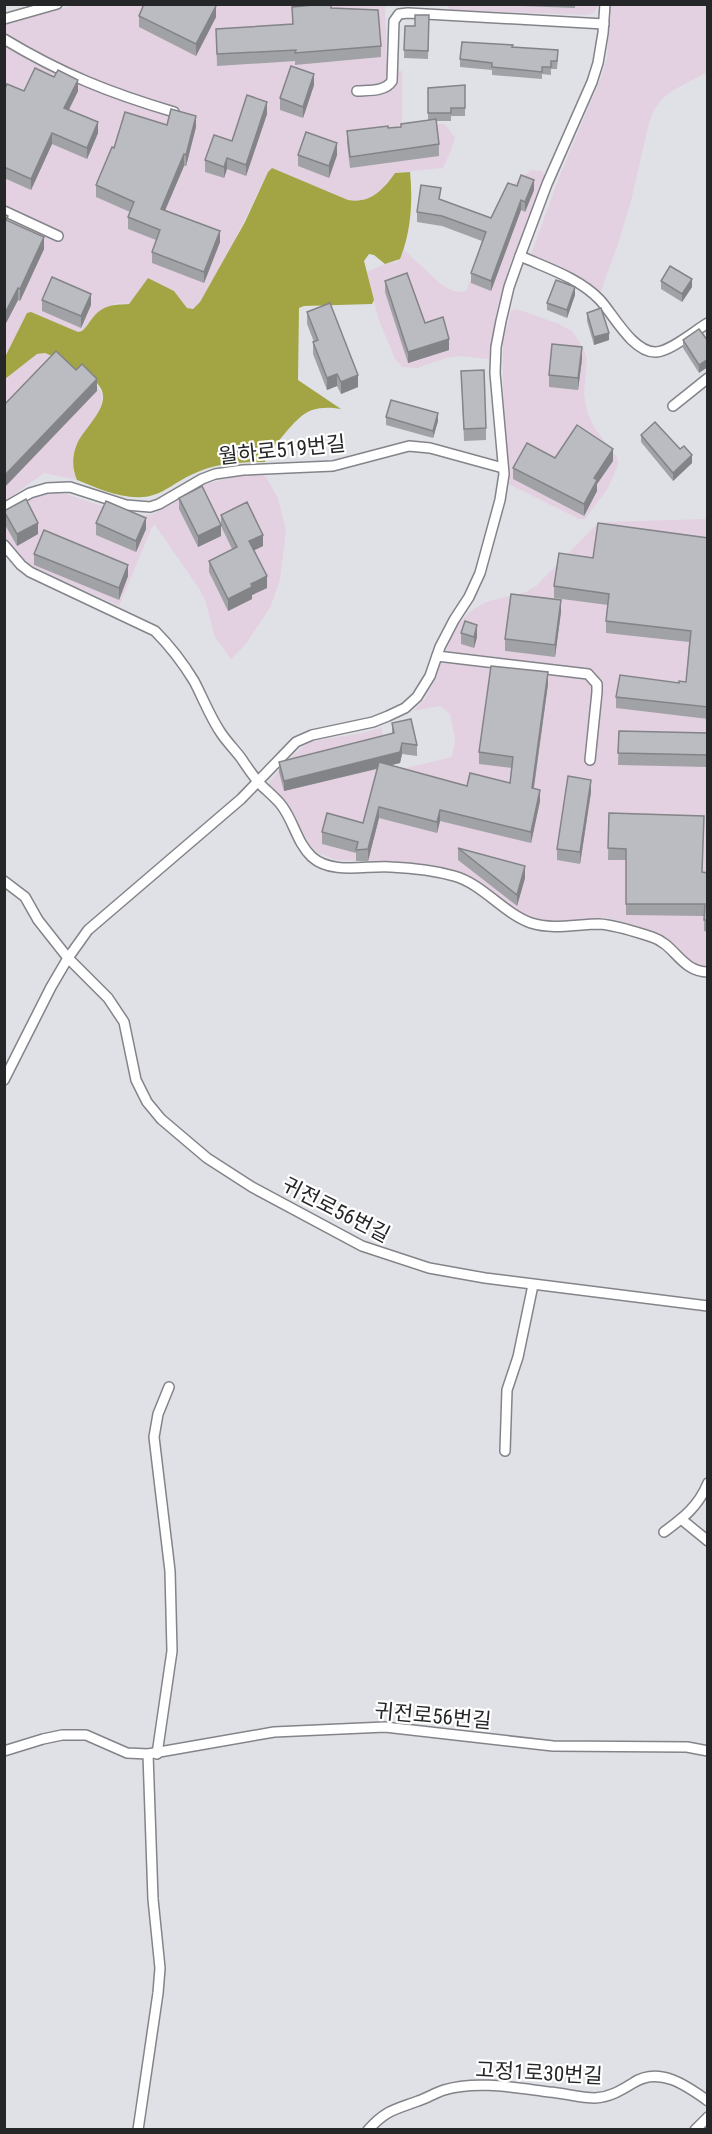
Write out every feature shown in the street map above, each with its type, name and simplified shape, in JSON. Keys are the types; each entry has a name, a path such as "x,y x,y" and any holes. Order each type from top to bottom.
{"lane":[{"path":"4,19 57,4"},
{"path":"4,1080 26,1034 68,958 88,930 189,845 258,782 296,742 312,735 373,722 405,708 417,697 430,676 454,620 469,597 480,573 500,500 503,468 495,373 496,347 509,287 520,256 592,82 598,63 605,4"},
{"path":"357,91 383,89 392,81 394,21 399,14 604,24"},
{"path":"4,39 42,62 77,79 122,97 174,112"},
{"path":"4,211 58,236"},
{"path":"520,256 561,274 588,290 600,300 622,331 645,349 655,352 666,349 708,323"},
{"path":"673,406 708,378"},
{"name":"월하로519번길","path":"4,508 38,490 70,487 126,505 150,507 202,478 215,474 243,470 333,466 409,446 430,447 503,468"},
{"path":"4,545 30,572 155,631 193,680 222,735 258,782 282,805 300,842 312,857 322,864 334,867 431,871 457,877 530,922 553,926 608,925 654,938 665,944 686,966 703,972"},
{"path":"437,656 588,674 597,684 590,760"},
{"name":"귀전로56번길","path":"4,881 25,897 38,920 68,958 108,998 124,1022 136,1080 147,1102 161,1119 207,1158 270,1197 362,1246 429,1268 533,1285 708,1306"},
{"path":"505,1451 507,1390 518,1357 533,1285"},
{"path":"138,2130 157,2004 160,1968 153,1899 152,1754 172,1651 170,1571 154,1437 158,1414 169,1387"},
{"path":"664,1532 689,1514 708,1483"},
{"path":"681,1519 708,1541"},
{"name":"귀전로56번길","path":"4,1751 52,1737 86,1735 127,1753 152,1754 274,1732 385,1727 553,1746 687,1747 708,1751"},
{"name":"고정1로30번길","path":"368,2130 381,2116 393,2108 419,2101 445,2090 465,2087 491,2086 526,2089 593,2098 610,2096 635,2081 651,2077 669,2078 708,2101"},
{"path":"695,2130 708,2117"}],"shaded area":[{"path":"80,4 385,5 387,72 402,71 402,124 445,124 455,138 449,155 443,168 395,173 379,192 368,200 358,202 272,169 268,172 233,244 200,302 193,309 187,308 174,291 148,278 129,304 116,303 95,315 82,331 5,357 5,23"},
{"path":"448,5 599,5 593,13 587,15 453,10 449,9"},
{"path":"610,5 707,5 707,72 672,91 654,110 618,244 601,291 598,292 532,257 531,254 560,175 602,75 607,58"},
{"path":"272,168 348,200 356,201 375,194 395,173 410,172 410,216 407,238 400,259 385,264 374,255 369,254 364,261 374,300 372,304 299,308 298,380 341,409 321,408 300,417 274,446 265,462 210,467 150,496 118,495 77,480 73,467 75,448 101,406 102,391 93,379 45,353 37,354 5,379 5,357 27,313 31,312 78,332 82,331 103,309 129,304 148,278 174,291 187,308 193,309 200,302 245,222"},
{"path":"531,170 542,171 545,175 511,262 498,305 489,359 459,356 417,368 402,367 395,359 378,318 367,272 396,262 404,250 442,285 453,291 466,291 503,192"},
{"path":"517,309 572,331 584,349 587,359 584,394 587,412 596,430 617,457 618,465 608,488 585,519 579,519 509,484 503,387 503,341 511,311"},
{"path":"45,353 96,382 102,395 101,405 96,418 77,444 74,454 74,473 77,480 44,473 5,501 5,379 37,354"},
{"path":"260,474 265,476 278,498 286,531 280,579 271,606 246,644 231,659 215,637 200,590 155,525 152,527 119,606 33,567 16,554 5,537 5,514 32,498 47,494 66,494 117,511 141,516 153,514 203,485 232,477"},
{"path":"707,519 707,967 692,963 666,938 617,920 605,918 559,921 530,918 485,887 455,871 391,861 336,860 318,853 311,846 288,806 269,786 269,782 285,763 304,746 313,741 381,728 393,771 452,757 455,740 450,714 440,706 413,711 425,699 460,622 473,609 489,601 526,592 536,586 596,525 602,522"}],"building":[{"path":"144,4 213,4 216,6 196,44 139,16"},
{"path":"331,4 331,8 378,10 381,46 295,53 296,50 217,54 216,29 293,24 292,7"},
{"path":"415,15 429,15 428,51 404,50 405,26 415,26"},
{"path":"462,42 558,50 557,61 551,61 551,67 542,67 542,72 492,67 492,63 460,59"},
{"path":"291,66 314,74 303,107 280,98"},
{"path":"35,68 54,77 58,70 78,80 64,108 98,122 87,148 52,133 31,179 4,167 4,90 7,84 24,91"},
{"path":"465,85 465,108 451,108 451,113 428,113 428,88"},
{"path":"247,95 267,102 246,165 227,158 224,167 205,160 214,135 232,141"},
{"path":"171,109 196,116 186,155 184,154 161,209 220,231 204,272 152,252 160,230 128,217 134,202 96,185 112,147 114,148 125,112 167,125"},
{"path":"436,119 439,144 350,157 347,131 388,126 388,128 401,127 401,124"},
{"path":"306,132 337,143 329,166 298,155"},
{"path":"521,175 534,180 525,202 521,200 491,281 471,273 486,232 442,216 417,212 421,185 441,188 439,199 491,218 508,183 517,186"},
{"path":"4,214 8,216 6,220 44,237 20,289 18,288 4,315"},
{"path":"670,266 692,279 682,294 661,281"},
{"path":"407,273 425,323 443,317 449,339 408,352 385,281"},
{"path":"52,277 91,294 81,316 42,300"},
{"path":"556,280 575,287 567,310 547,303"},
{"path":"330,303 358,375 341,382 337,374 327,378 313,342 318,340 307,312"},
{"path":"601,308 609,333 594,337 587,313"},
{"path":"699,329 708,341 708,359 699,365 683,340"},
{"path":"552,344 582,347 578,378 549,375"},
{"path":"56,351 76,370 82,364 97,379 4,476 4,405"},
{"path":"484,370 486,428 464,429 461,371"},
{"path":"391,400 438,413 433,431 386,417"},
{"path":"655,422 680,449 684,446 692,455 673,473 641,435"},
{"path":"577,425 613,449 594,478 597,480 584,504 513,468 527,443 555,458"},
{"path":"202,486 221,525 198,536 179,498"},
{"path":"26,499 38,523 17,534 4,511"},
{"path":"106,501 146,518 136,541 96,523"},
{"path":"247,502 263,535 249,541 267,576 251,584 252,587 228,599 209,561 237,547 221,515"},
{"path":"598,523 708,538 708,707 616,697 620,675 686,682 691,631 606,621 609,594 554,586 559,553 593,558"},
{"path":"44,530 128,565 119,588 34,554"},
{"path":"511,594 561,600 555,645 505,639"},
{"path":"465,621 477,625 474,637 461,633"},
{"path":"491,666 548,672 532,788 540,790 531,832 440,810 437,822 379,807 368,849 356,850 358,842 322,832 327,813 363,823 379,762 467,786 470,773 510,783 513,757 479,752"},
{"path":"411,719 417,745 402,743 400,752 284,781 279,762 394,733 392,723"},
{"path":"619,731 708,733 708,755 618,753"},
{"path":"568,776 591,780 580,852 557,849"},
{"path":"609,813 704,816 702,872 708,873 708,920 704,920 705,904 626,904 626,849 608,848"},
{"path":"458,848 525,866 517,895"}]}
